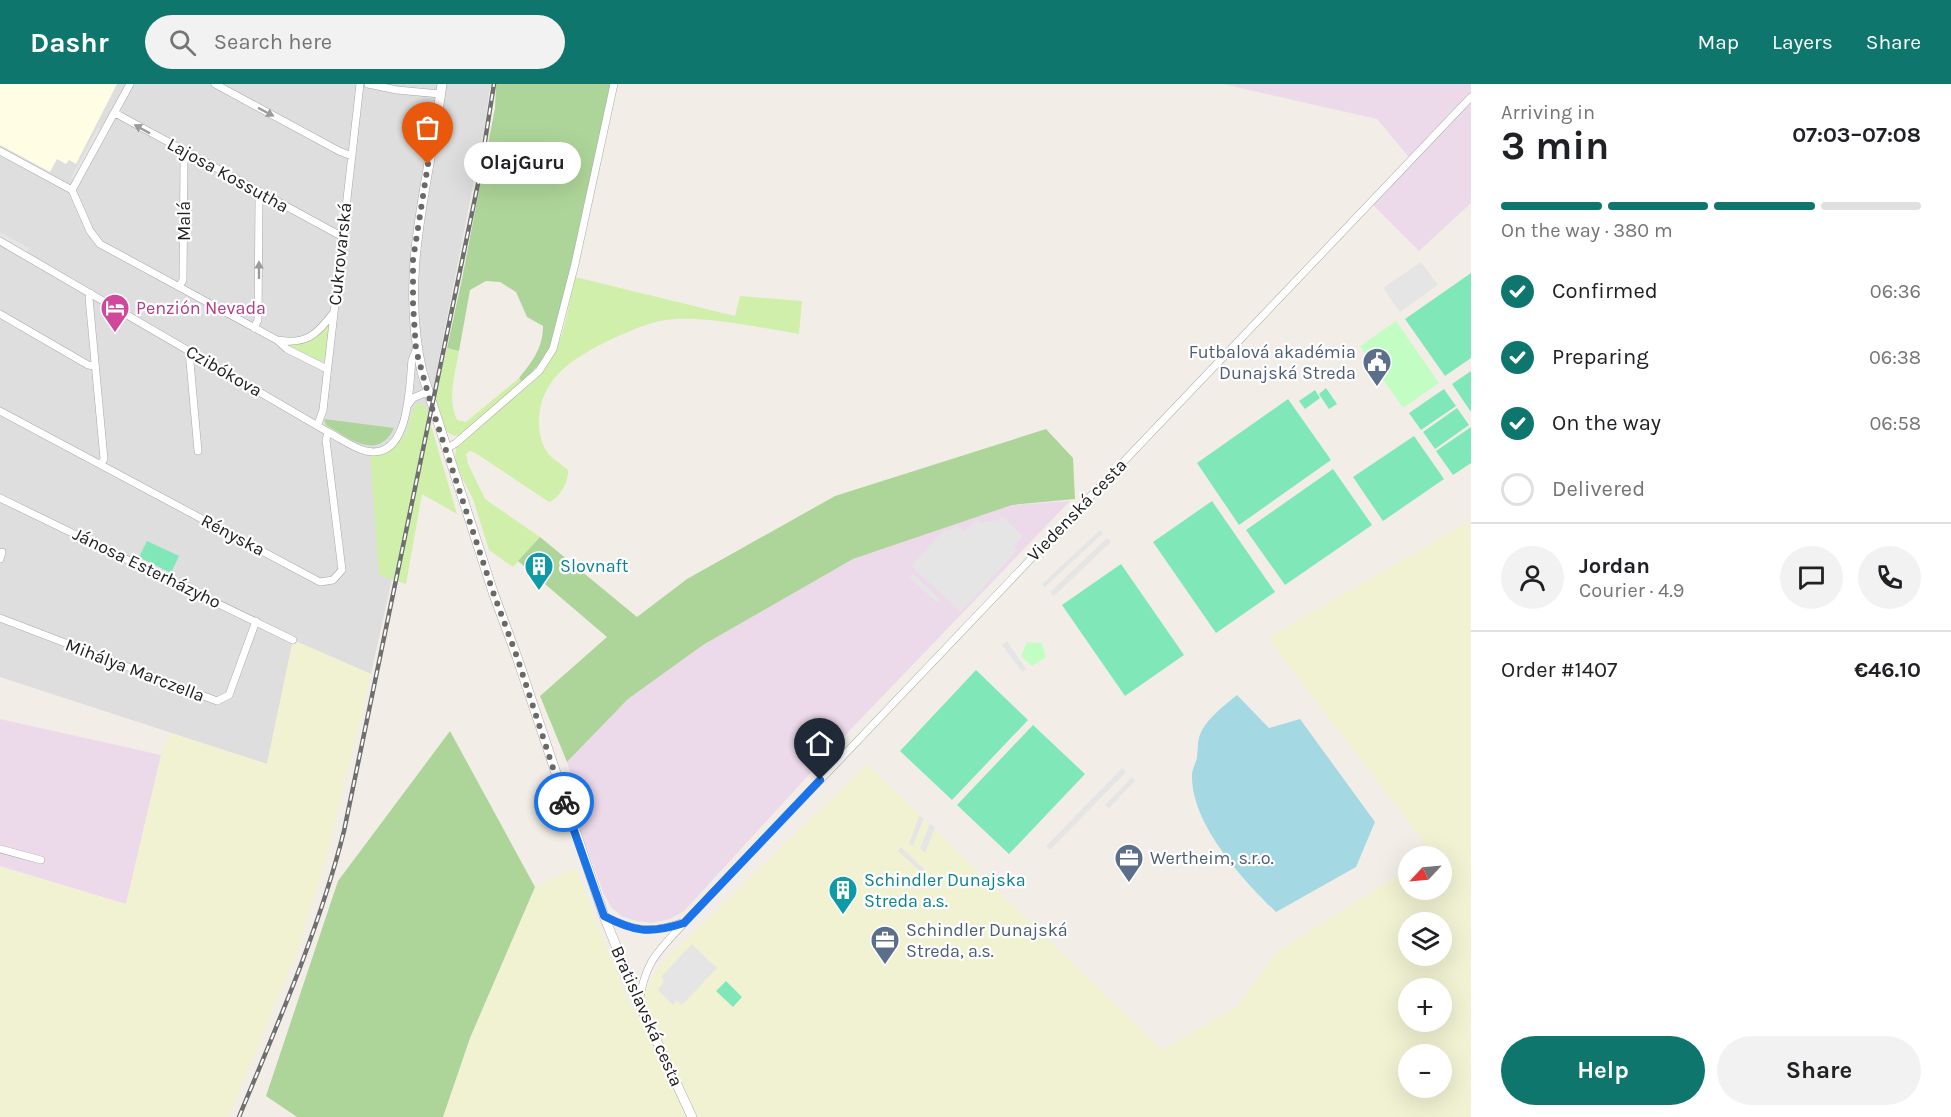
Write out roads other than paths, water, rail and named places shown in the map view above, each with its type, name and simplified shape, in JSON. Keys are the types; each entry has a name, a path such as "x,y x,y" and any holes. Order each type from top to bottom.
{"street":[{"path":"72,190 130,84"},
{"path":"215,84 352,156"},
{"name":"Cukrovarská","path":"318,424 323,410 360,84"},
{"path":"368,84 397,90 440,94"},
{"name":"Bratislavská cesta","path":"442,84 413,260 416,350 446,449 604,916 639,1003 692,1117"},
{"path":"446,449 532,378 547,362 554,349 614,84"},
{"name":"Viedenská cesta","path":"639,1003 642,983 649,965 684,923 1471,98"},
{"name":"Lajosa Kossutha","path":"115,113 341,236"},
{"path":"0,151 72,190 90,231 100,244 327,369"},
{"name":"Malá","path":"179,288 183,280 184,161 188,154"},
{"path":"254,328 258,320 259,199 261,194"},
{"name":"Czibókova","path":"0,241 318,424 328,432 367,452 386,448 402,431 412,360 416,350"},
{"path":"90,293 104,459 101,464"},
{"path":"276,340 291,343 310,337 326,324 334,312"},
{"path":"0,314 88,365 95,366"},
{"path":"189,351 198,451"},
{"path":"406,409 413,398 428,392"},
{"name":"Rényska","path":"0,411 320,582 333,580 342,570 326,440 328,432"},
{"name":"Jánosa Esterházyho","path":"0,498 293,640"},
{"name":"Mihálya Marczella","path":"0,618 217,701 229,694 256,621"},
{"path":"0,849 41,860"},
{"path":"604,916 642,931 661,930 684,923"}],"water":[{"path":"1237,695 1269,728 1300,719 1375,822 1356,867 1276,912 1221,850 1200,813 1194,794 1192,773 1200,733 1213,715"}],"railway":[{"path":"239,1117 310,940 344,831 479,179 494,84"}],"place":[{"name":"OlajGuru","path":"428,164"},
{"name":"Penzión Nevada","path":"115,334"},
{"name":"Futbalová akadémia Dunajská Streda","path":"1377,388"},
{"name":"Slovnaft","path":"539,592"},
{"name":"Wertheim, s.r.o.","path":"1129,884"},
{"name":"Schindler Dunajska Streda a.s.","path":"843,916"},
{"name":"Schindler Dunajská Streda, a.s.","path":"885,966"}]}
